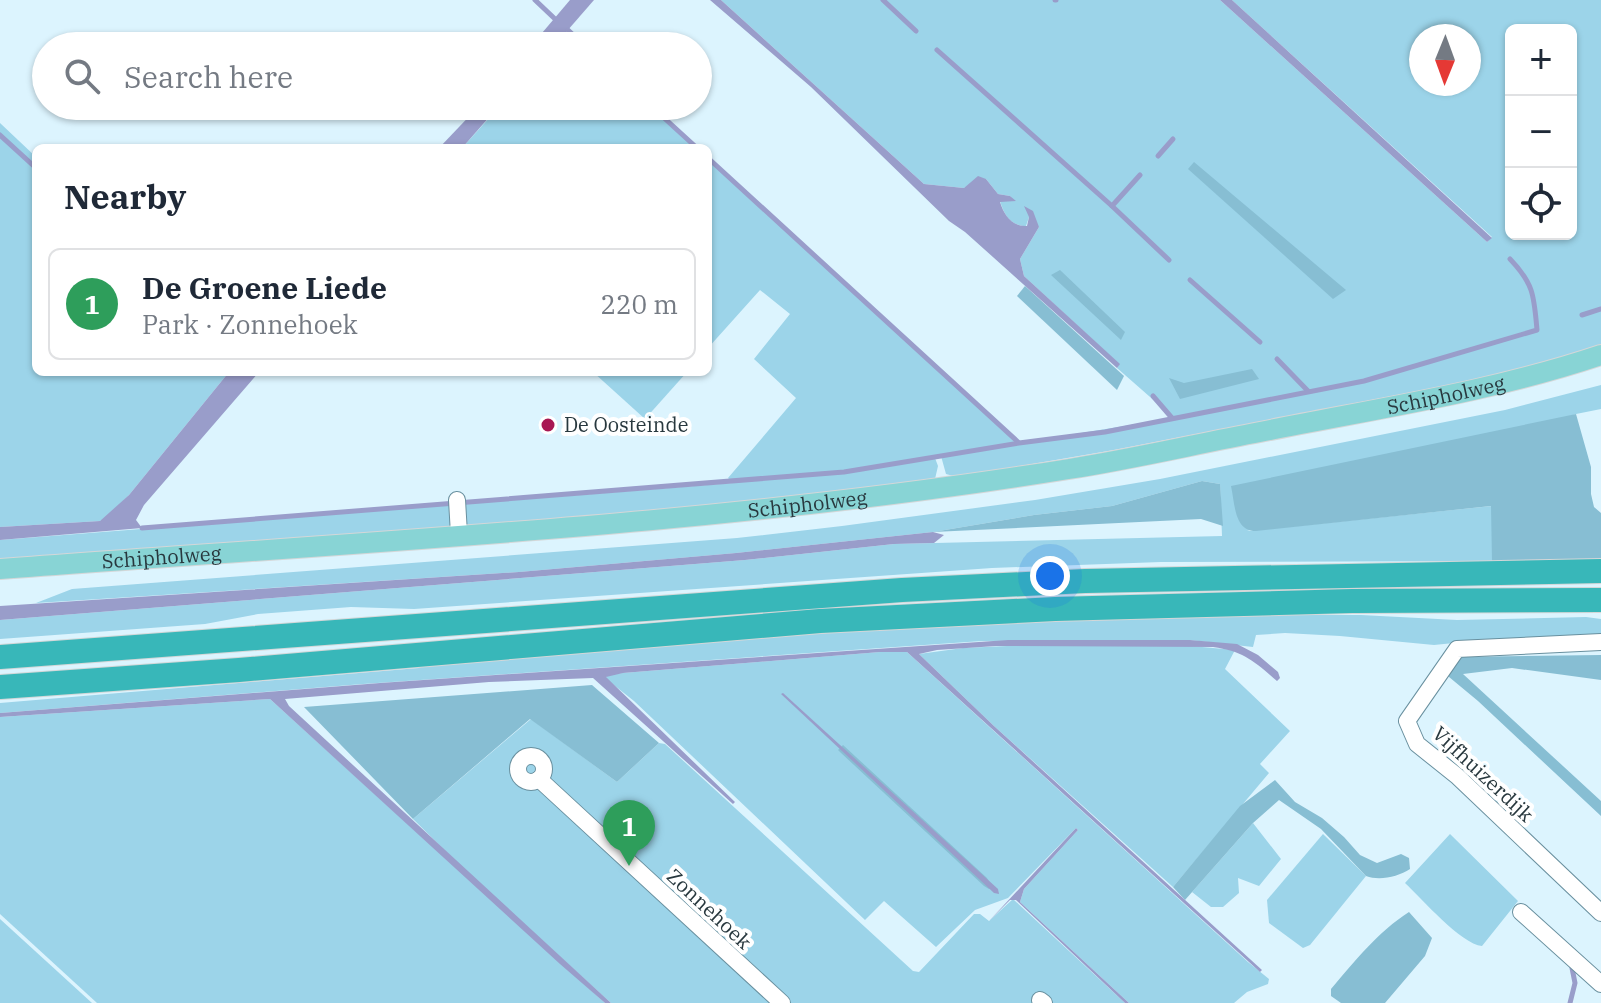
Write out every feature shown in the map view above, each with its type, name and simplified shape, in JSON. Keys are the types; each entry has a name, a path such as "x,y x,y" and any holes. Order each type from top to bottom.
{"highway":[{"path":"0,657 902,590 1085,581 1601,571"},
{"path":"0,687 820,621 1040,610 1258,604 1597,602"}],"main road":[{"name":"Schipholweg","path":"0,569 459,529 652,520 814,503 1073,469 1506,382 1601,355"}],"street":[{"path":"457,500 459,529"},
{"name":"Vijfhuizerdijk","path":"1601,642 1457,649 1407,721 1417,744 1457,776 1601,913"},
{"name":"Zonnehoek","path":"539,779 782,1003"},
{"path":"1521,912 1601,984"}],"shaded area":[{"path":"570,0 594,0 566,32 543,32"},
{"path":"710,0 721,0 924,184 964,188 978,176 986,179 998,194 1010,196 1016,201 1000,202 1006,216 1013,222 1027,226 1029,217 1024,206 1033,211 1039,227 1020,259 1024,276 1120,364 1117,368 949,221 811,87"},
{"path":"721,0 1220,0 1487,242 1492,237 1232,0 1601,0 1601,350 1541,367 1114,450 957,477 946,474 941,456 935,458 938,466 935,479 819,494 469,529 0,564 0,540 733,483 728,478 796,398 754,359 790,314 760,290 712,344 712,162 1019,443 1174,418 1117,368 1119,364 1024,276 1020,259 1039,227 1029,217 1026,226 1009,219 1000,201 1014,201 1010,196 998,194 986,179 964,188 924,184"},
{"path":"1220,0 1232,0 1492,238 1487,242"},
{"path":"466,120 487,120 466,144 443,144"},
{"path":"487,120 666,120 693,144 466,144"},
{"path":"0,123 32,153 32,376 226,376 129,495 105,519 0,527"},
{"path":"1194,162 1346,290 1333,299 1188,169"},
{"path":"1060,270 1125,332 1121,340 1051,275"},
{"path":"1025,286 1124,376 1117,390 1017,296"},
{"path":"1252,369 1259,379 1180,399 1169,378 1184,383"},
{"path":"226,376 256,376 144,505 136,520 142,528 0,540 0,527 100,521 129,495"},
{"path":"597,376 683,376 645,419"},
{"path":"1601,385 1601,409 1576,414 1247,531 1492,506 1492,561 1161,562 992,568 414,609 351,607 258,614 205,624 0,639 0,620 745,560 894,544 1222,536 1220,484 1202,481 1112,506 933,532 736,553 519,572 36,603 72,589 737,538 1035,500 1160,479 1505,410"},
{"path":"1576,414 1591,467 1594,507 1601,513 1601,560 1492,561 1491,506 1256,531 1239,522 1231,486"},
{"path":"1202,481 1220,484 1223,526 1201,519 933,532 1112,506"},
{"path":"933,532 944,535 934,543 0,620 0,606 519,572"},
{"path":"1361,615 1457,620 1586,617 1601,619 1601,638 1493,639 1434,645 1285,633 1256,635 1253,647 1190,640 982,641 0,713 0,703 419,668 420,664 880,629 1044,620"},
{"path":"1008,640 1190,640 1237,644 1258,655 1278,672 1280,678 1277,681 1248,658 1213,647 996,646 919,654 1262,970 1260,972 907,652 623,673 606,677 735,802 733,804 593,678 489,682 285,699 611,1003 605,1003 560,964 270,699 0,717 0,713 380,683"},
{"path":"1027,645 1180,645 1235,650 1225,669 1290,731 1260,764 1269,773 1173,887 919,654"},
{"path":"907,652 1269,979 1268,984 1247,992 1234,1003 1129,1003 1020,902 1024,889 1078,830 1076,828 1008,898 975,910 936,947 884,901 865,920 634,701 605,678 609,674"},
{"path":"1601,655 1601,680 1512,668 1463,674 1601,801 1601,816 1478,701 1437,667 1453,657"},
{"path":"592,685 659,743 617,782 530,719 413,819 304,707"},
{"path":"783,693 998,889 999,894 994,893"},
{"path":"270,699 605,1003 97,1003 0,914 0,717"},
{"path":"531,719 617,782 659,743 665,744 913,971 919,972 974,914 980,914 989,921 1013,899 1125,1003 611,1003 413,819"},
{"path":"843,745 987,878 992,887 984,886 840,752 838,750"},
{"path":"1275,780 1295,802 1322,818 1360,855 1377,863 1401,854 1409,858 1410,869 1388,877 1366,876 1321,829 1279,800 1253,823 1185,900 1173,887 1240,806"},
{"path":"1253,823 1281,859 1259,886 1238,878 1239,893 1223,907 1211,907 1192,892"},
{"path":"1076,828 1078,830 1024,889 1020,902 1129,1003 1125,1003 1016,900 1010,900 989,921"},
{"path":"1323,834 1366,876 1310,945 1303,948 1269,923 1267,900"},
{"path":"1450,834 1518,901 1482,946 1453,929 1405,883"},
{"path":"1409,912 1432,938 1425,956 1385,1003 1341,1003 1331,996 1331,989 1367,948"},
{"path":"0,919 92,1003 0,1003"}],"waterway":[{"path":"535,0 554,18"},
{"path":"883,0 916,31"},
{"path":"937,50 1112,206"},
{"path":"666,120 693,144"},
{"path":"0,135 32,164"},
{"path":"1158,156 1173,139"},
{"path":"712,162 1018,442"},
{"path":"1140,175 1112,206 1169,260"},
{"path":"142,528 844,472 1105,432 1364,381 1537,330 1531,291 1510,259"},
{"path":"1190,280 1260,342"},
{"path":"1582,315 1601,309"},
{"path":"1277,359 1308,391"},
{"path":"1153,396 1172,418"},
{"path":"1570,1003 1575,983 1572,968"}],"place":[{"name":"De Oosteinde","path":"548,425"},
{"name":"De Groene Liede","path":"629,866"}]}
